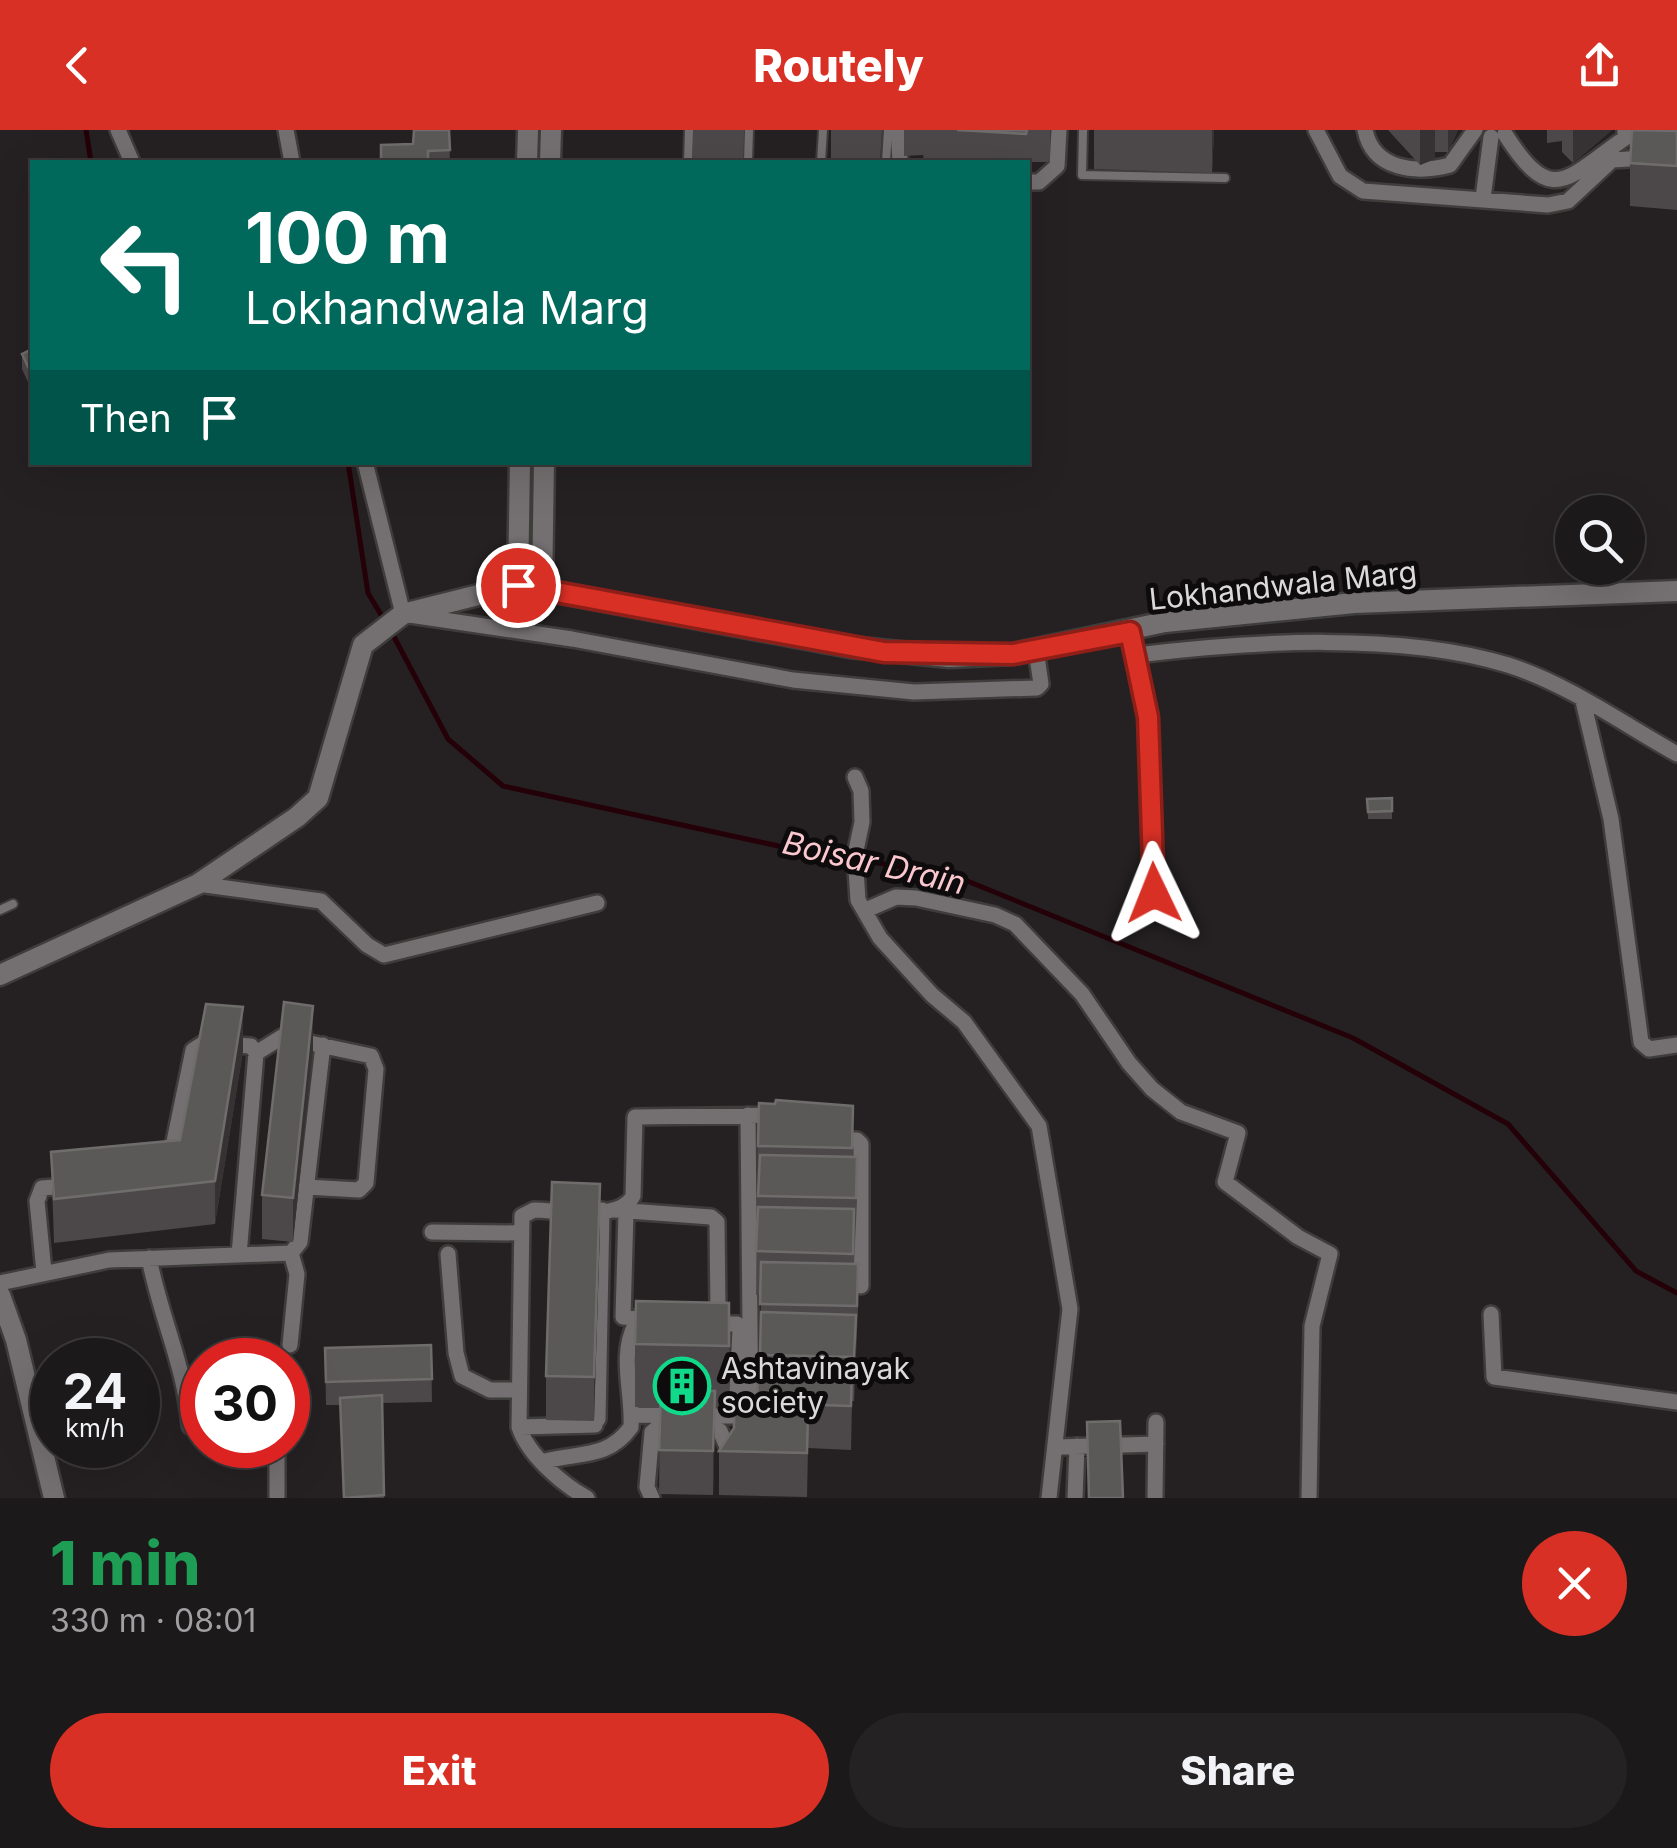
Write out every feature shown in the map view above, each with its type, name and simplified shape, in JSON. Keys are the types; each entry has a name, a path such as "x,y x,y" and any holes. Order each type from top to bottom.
{"street":[{"path":"118,130 131,160"},
{"path":"286,130 292,160"},
{"path":"527,160 528,130"},
{"path":"550,160 551,130"},
{"path":"898,130 900,160"},
{"path":"1030,182 1040,182 1057,166 1059,130"},
{"path":"1316,130 1340,176 1362,191 1548,205 1568,201 1612,160 1673,156"},
{"path":"1365,130 1376,157 1387,164 1432,170 1450,165 1491,132"},
{"path":"1491,132 1542,180 1564,181 1625,138 1625,130"},
{"path":"1483,198 1491,132"},
{"path":"1642,148 1662,149 1673,156"},
{"path":"366,465 400,616 572,639 793,680 914,692 1037,688 1042,684 1036,650"},
{"path":"518,585 520,465"},
{"path":"542,590 544,465"},
{"name":"Lokhandwala Marg","path":"0,975 198,884 318,798 363,645 400,616 518,585 884,652 949,656 1036,650 1165,622 1354,603 1677,591"},
{"path":"1130,632 1148,717 1154,893"},
{"path":"1137,655 1262,644 1450,650 1511,666 1677,754"},
{"path":"1583,701 1612,819 1641,1042 1649,1048 1677,1045"},
{"path":"855,776 861,791 862,822 855,855 862,905 880,938 964,1022 1040,1126 1070,1309 1049,1496 1076,1496 1077,1446"},
{"path":"198,884 321,901 367,945 384,955 596,903"},
{"path":"862,905 896,896 916,898 995,915 1015,924 1082,994 1129,1063 1152,1088 1181,1112 1238,1133 1225,1182 1298,1237 1330,1254 1312,1326 1309,1498"},
{"path":"256,1052 282,1037 371,1056 376,1069 366,1183 359,1190 306,1187"},
{"path":"168,1170 193,1050 204,1044 250,1046 256,1052 240,1255"},
{"path":"291,1338 297,1274 292,1253 300,1242 323,1045"},
{"path":"519,1426 596,1422 614,1211 633,1196 635,1118 804,1114"},
{"path":"626,1434 657,1428 720,1431 728,1449 754,1450 760,1403 750,1352 758,1300 749,1247 748,1115"},
{"path":"748,1140 766,1140"},
{"path":"821,1140 857,1140 861,1144 861,1286"},
{"path":"44,1272 38,1202 42,1188 94,1183"},
{"path":"748,1194 767,1194"},
{"path":"842,1195 861,1195"},
{"path":"545,1462 612,1449 626,1434 632,1415 626,1400 630,1335 635,1324 714,1317 718,1311 718,1222 711,1217 534,1210 522,1216 519,1426 523,1439 562,1483 587,1498"},
{"path":"614,1211 624,1317 737,1324 740,1329 736,1412 732,1416 632,1415"},
{"path":"432,1232 520,1234"},
{"path":"749,1247 768,1248"},
{"path":"842,1248 861,1249"},
{"path":"0,1283 44,1272 149,1258 292,1253"},
{"path":"448,1254 456,1353 462,1376 490,1390 519,1390"},
{"path":"149,1258 159,1307 180,1361"},
{"path":"0,1295 16,1340 54,1498"},
{"path":"1491,1314 1494,1377 1677,1402"},
{"path":"750,1352 768,1352"},
{"path":"1155,1498 1156,1422"},
{"path":"652,1432 647,1487 652,1498"},
{"path":"1056,1447 1156,1444"},
{"path":"277,1468 277,1498"}],"lane":[{"path":"688,160 689,130"},
{"path":"748,160 749,130"},
{"path":"821,160 822,130"},
{"path":"886,160 888,130"},
{"path":"1083,130 1082,175 1224,178"},
{"path":"0,910 14,904"}],"building":[{"path":"414,130 449,130 450,150 428,151 428,160 381,160 381,145 413,144"},
{"path":"957,130 1027,130 1026,134"},
{"path":"1632,130 1677,131 1677,166 1630,163"},
{"path":"30,350 30,371 22,354"},
{"path":"1392,798 1392,811 1368,812 1367,799"},
{"path":"284,1002 313,1006 293,1198 262,1195"},
{"path":"206,1004 243,1007 215,1181 54,1199 51,1152 180,1140"},
{"path":"776,1100 853,1106 852,1148 758,1146 759,1103 775,1104"},
{"path":"760,1155 857,1157 856,1198 758,1196"},
{"path":"552,1182 600,1184 594,1377 546,1376"},
{"path":"758,1207 854,1209 853,1254 756,1251"},
{"path":"761,1262 858,1264 857,1306 760,1304"},
{"path":"636,1301 729,1303 729,1346 635,1344"},
{"path":"761,1312 856,1315 854,1357 760,1355"},
{"path":"431,1345 432,1379 326,1382 325,1348"},
{"path":"758,1363 852,1366 851,1406 757,1403"},
{"path":"661,1390 715,1391 713,1451 659,1450"},
{"path":"382,1395 384,1495 344,1498 340,1398"},
{"path":"734,1412 808,1414 807,1453 719,1451 734,1428"},
{"path":"1120,1421 1123,1498 1089,1498 1087,1422"}],"waterway":[{"name":"Boisar Drain","path":"86,130 91,160"},
{"name":"Boisar Drain","path":"348,465 368,593 386,623"},
{"name":"Boisar Drain","path":"392,633 448,739 503,786 783,847 955,876 1353,1038 1508,1124 1636,1271 1677,1293"}],"place":[{"name":"Ashtavinayak society","path":"682,1386"}],"route":[{"path":"518,585 884,652 1013,654 1130,632 1143,678 1148,717 1154,893"}]}
